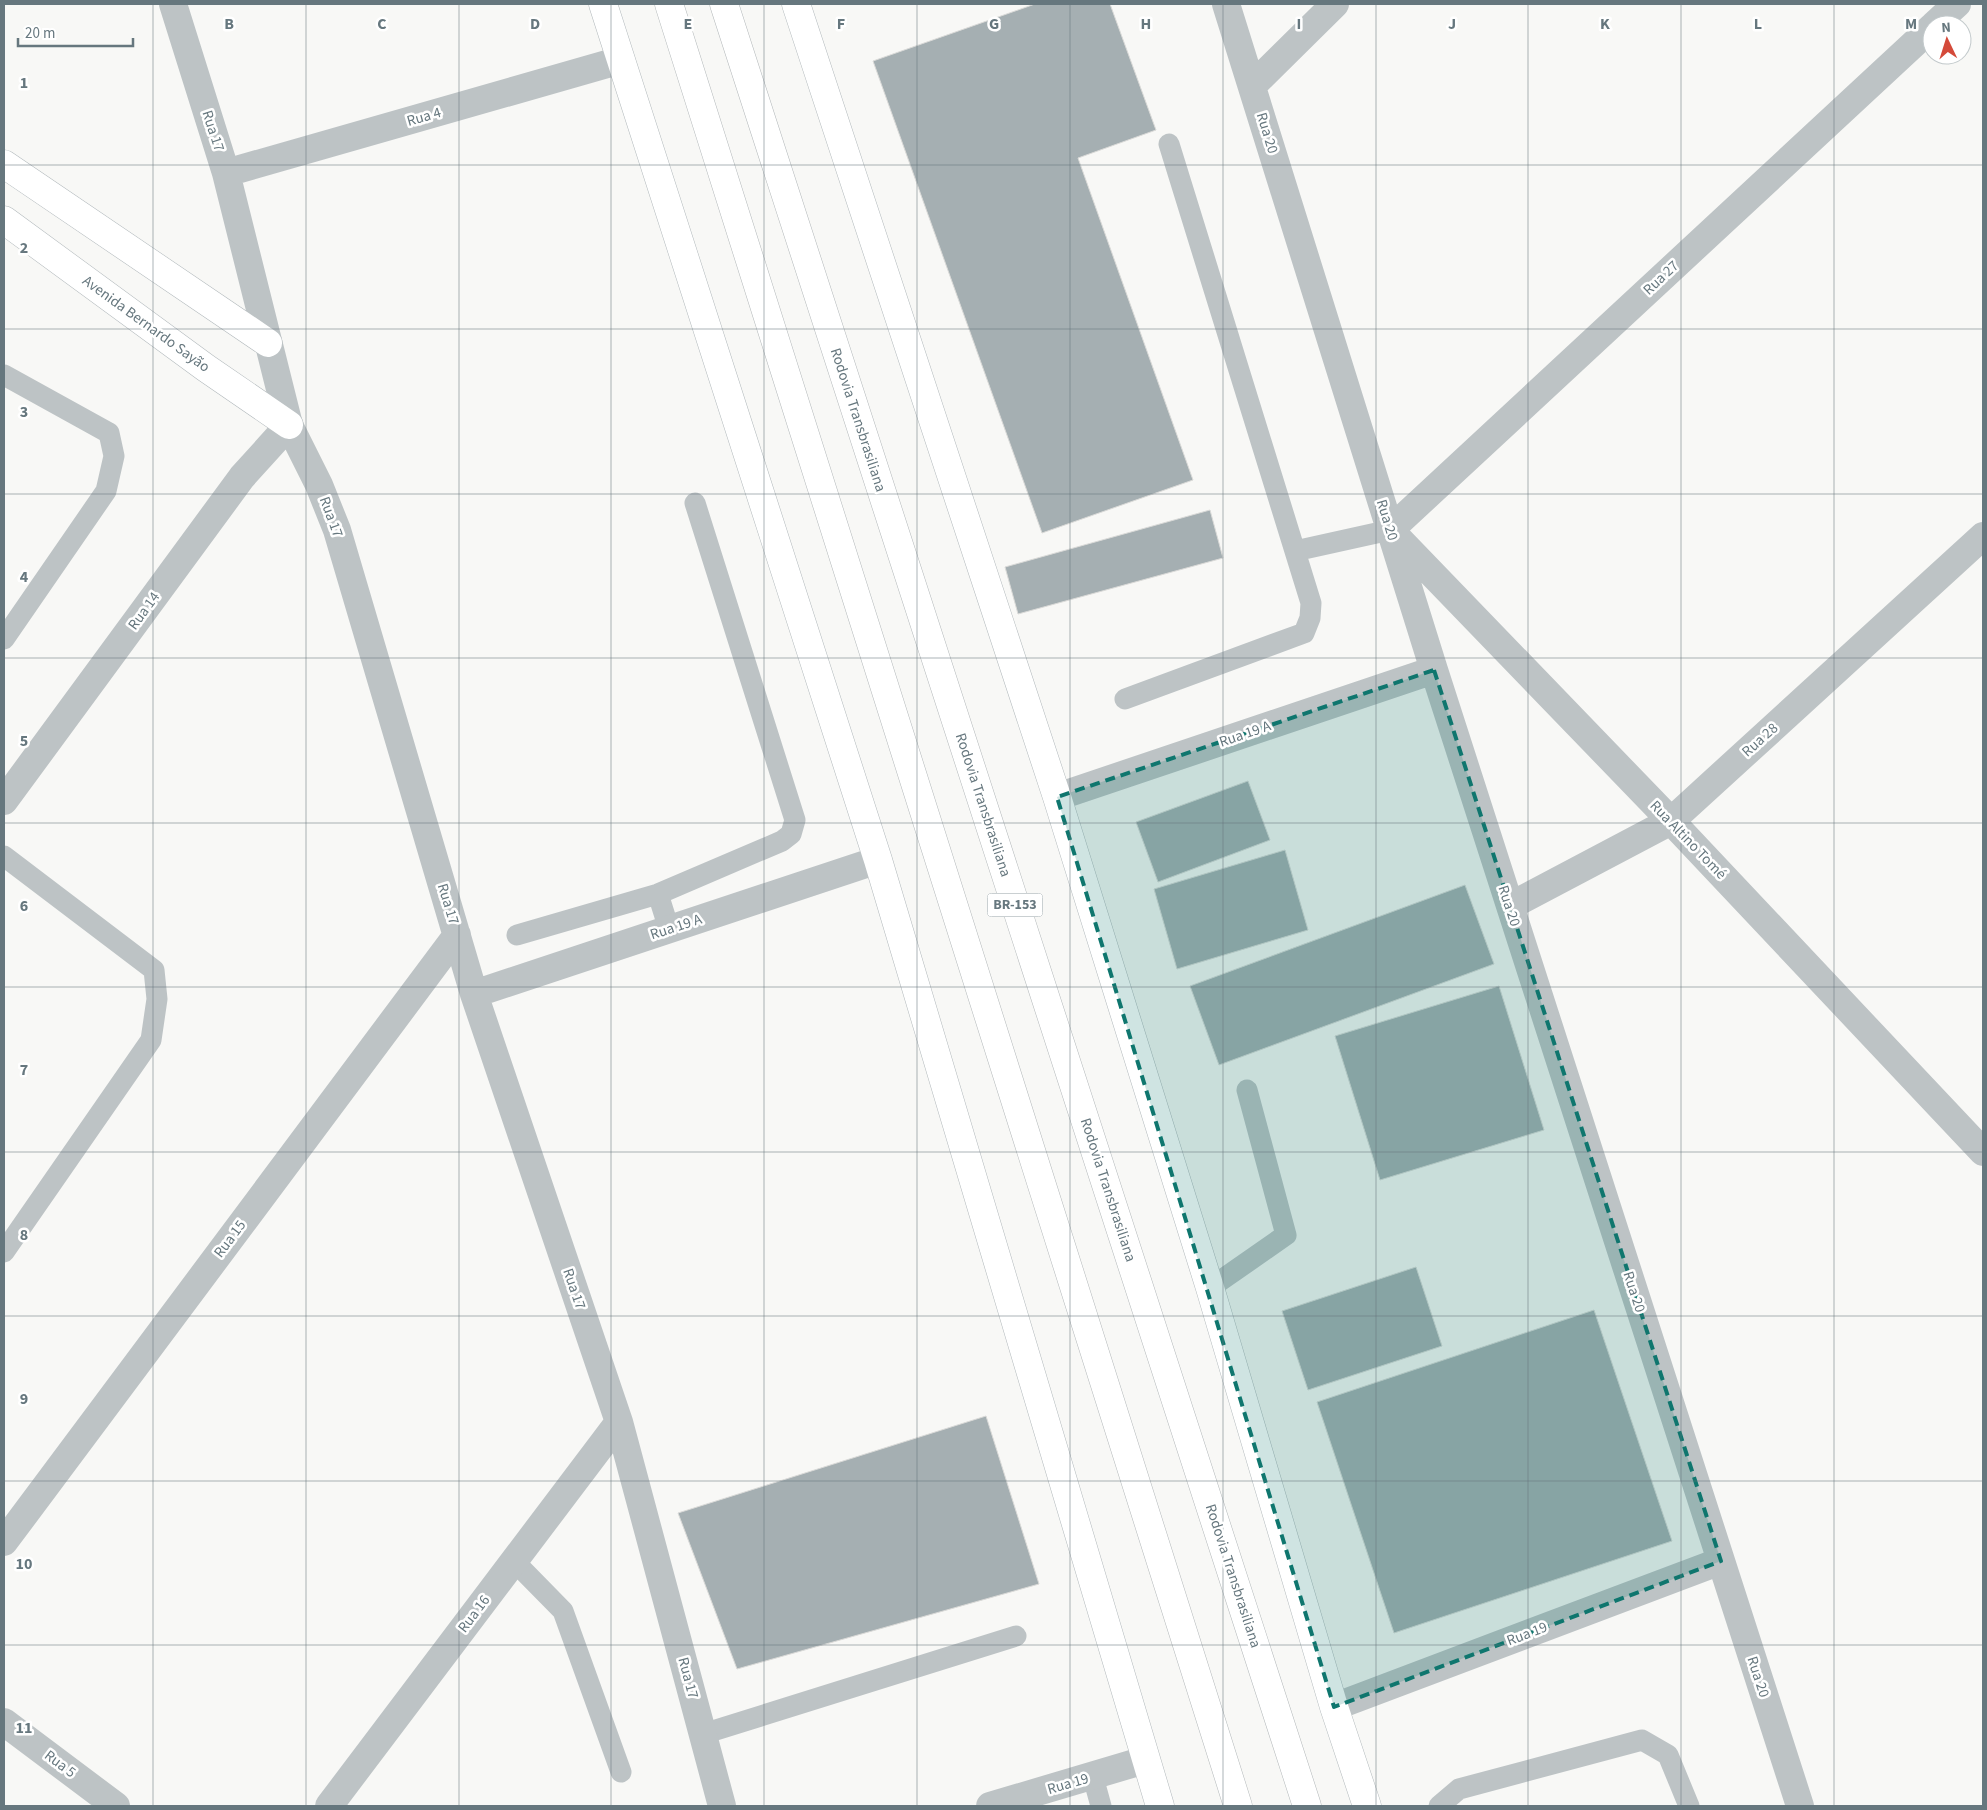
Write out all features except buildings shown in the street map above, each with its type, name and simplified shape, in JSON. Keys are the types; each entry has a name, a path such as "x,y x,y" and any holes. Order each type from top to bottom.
{"main road":[{"path":"603,4 878,860 1160,1806"},
{"path":"669,4 1238,1806"},
{"name":"Rodovia Transbrasiliana","path":"724,4 1307,1806"},
{"path":"797,4 1057,797 1210,1288 1334,1707 1367,1806"},
{"path":"4,164 268,343"},
{"name":"Avenida Bernardo Sayão","path":"4,220 206,368 289,425"}],"street":[{"name":"Rua 17","path":"173,4 226,173 289,425 319,486 337,530 474,994 619,1422 722,1806"},
{"name":"Rua 20","path":"1226,4 1434,670 1800,1806"},
{"path":"1252,86 1336,4"},
{"name":"Rua 27","path":"1945,15 1957,4"},
{"name":"Rua 27","path":"1390,530 1922,36"},
{"name":"Rua 4","path":"226,173 621,60"},
{"name":"Rua 14","path":"4,801 242,478 289,425"},
{"name":"Rua Altino Tomé","path":"1390,530 1671,822 1983,1151"},
{"name":"Rua 28","path":"1510,906 1671,822 1983,536"},
{"name":"Rua 19 A","path":"1057,797 1434,670"},
{"name":"Rua 19 A","path":"474,994 878,860"},
{"name":"Rua 15","path":"4,1542 457,935"},
{"name":"Rua 16","path":"329,1806 619,1422"},
{"name":"Rua 19","path":"1334,1707 1720,1561"},
{"name":"Rua 5","path":"4,1722 116,1806"},
{"name":"Rua 19","path":"990,1806 1093,1777 1145,1760"}],"lane":[{"path":"1125,699 1304,633 1310,618 1311,603 1169,144"},
{"path":"4,375 109,433 114,456 106,492 4,639"},
{"path":"517,935 658,894 782,842 791,834 795,820 695,503"},
{"path":"1295,551 1390,530"},
{"path":"4,856 154,970 158,999 151,1040 4,1252"},
{"path":"658,894 669,929"},
{"path":"1210,1288 1286,1236 1247,1090"},
{"path":"514,1561 563,1611 621,1772"},
{"path":"703,1734 1016,1636"},
{"path":"1439,1806 1459,1790 1642,1740 1668,1755 1689,1806"},
{"path":"1093,1777 1101,1806"}],"highlighted area":[{"path":"1434,670 1721,1561 1334,1707 1057,797"}]}
